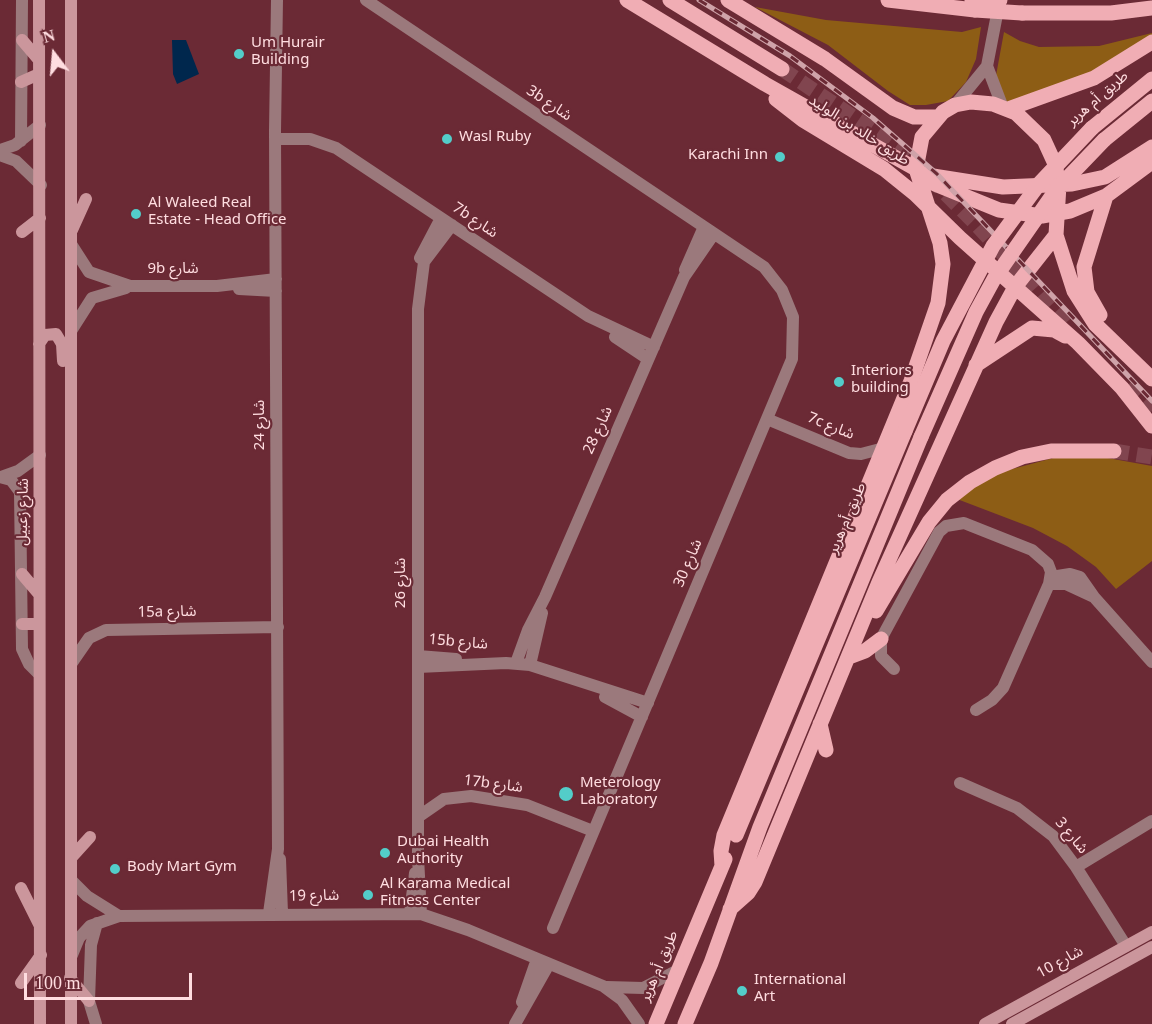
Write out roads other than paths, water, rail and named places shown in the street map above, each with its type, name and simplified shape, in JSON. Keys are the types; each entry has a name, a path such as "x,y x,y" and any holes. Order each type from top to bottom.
{"main road":[{"name":"شارع زعبيل","path":"39,0 40,1024"},
{"path":"70,1024 71,0"},
{"name":"طريق خالد بن الوليد","path":"627,0 765,84 780,102 884,169 1078,343 1122,388 1152,426"},
{"path":"670,0 782,69"},
{"path":"728,0 825,59 893,108 914,117 937,117"},
{"path":"888,0 973,6 1022,13 1111,13 1152,8"},
{"path":"973,6 1000,0"},
{"path":"22,40 39,60"},
{"path":"1006,109 1094,78 1152,42"},
{"path":"21,82 39,74"},
{"name":"طريق أم هرير","path":"656,1024 943,341 993,246 1039,184 1092,128 1152,79"},
{"path":"765,84 919,171 935,184 999,210 1042,216 1058,214 1106,196 1152,162"},
{"path":"685,1024 760,826 921,437 976,312 994,279 1056,190 1104,140 1152,101"},
{"path":"722,866 722,843 729,825 927,340 940,293 943,264 940,243 919,171 922,137 937,117 955,105 982,103 1006,109 1027,121 1044,140 1055,164 1059,185 1056,235 1068,276 1082,305 1095,324 1125,356 1152,380"},
{"path":"919,171 975,184 1059,185 1105,177 1152,147"},
{"path":"1106,196 1087,255 1084,279 1092,303 1116,336 1125,356"},
{"path":"70,238 86,199"},
{"path":"22,232 40,218"},
{"path":"730,909 748,893 755,882 859,632 976,365 1015,287 1056,235"},
{"path":"976,365 1032,328 1054,330 1078,343"},
{"path":"39,344 45,335 50,333 61,338 63,406 70,420"},
{"path":"859,632 873,616 928,522 947,500 970,482 995,468 1022,458 1051,452 1114,452"},
{"path":"22,574 39,594"},
{"path":"21,624 39,624"},
{"path":"849,657 865,651 881,639"},
{"path":"820,724 826,750"},
{"path":"71,858 90,837"},
{"path":"21,888 41,929"},
{"name":"شارع 10","path":"985,1024 1152,932"},
{"name":"شارع 10","path":"1012,1024 1152,947"},
{"path":"21,983 41,955"},
{"path":"70,978 89,1001"}],"street":[{"path":"21,141 22,0"},
{"name":"شارع 24","path":"276,913 282,871 278,849 275,135 277,0"},
{"name":"3b شارع","path":"366,0 708,232"},
{"path":"955,105 987,66 1000,0"},
{"path":"987,66 1006,109"},
{"path":"0,150 21,141 40,126"},
{"name":"7b شارع","path":"275,135 310,139 342,152 588,316 648,360"},
{"path":"0,155 16,161 40,184"},
{"name":"شارع 26","path":"418,309 415,287 418,263 441,218"},
{"name":"شارع 26","path":"416,914 418,857 418,309 424,262 452,225"},
{"name":"شارع 28","path":"516,663 528,630 545,597 684,278 708,232"},
{"name":"شارع 30","path":"554,928 585,849 792,359 795,346 793,317 782,290 764,267 708,232"},
{"name":"9b شارع","path":"70,238 89,272 130,286"},
{"name":"9b شارع","path":"71,331 92,298 130,286 276,285"},
{"name":"7b شارع","path":"588,316 654,347"},
{"name":"7c شارع","path":"767,419 849,453 861,454 884,448"},
{"path":"1,477 26,467 40,455"},
{"path":"1,477 11,480 20,492 21,624 24,657 38,673"},
{"path":"894,669 881,656 881,639 939,532 955,523 972,526 1032,550 1044,558 1050,580 1003,688 992,700 976,710"},
{"path":"1050,580 1070,574 1080,577 1094,597 1152,662"},
{"name":"شارع 28","path":"530,665 545,597"},
{"name":"15a شارع","path":"71,664 89,638 106,630 278,627"},
{"name":"15b شارع","path":"418,662 530,665 648,703"},
{"name":"15b شارع","path":"586,684 642,717"},
{"name":"شارع 3","path":"960,783 1004,801 1029,817 1053,837 1076,867 1126,946"},
{"name":"17b شارع","path":"418,817 444,799 471,795 516,802 593,831"},
{"path":"568,821 585,849"},
{"path":"1076,867 1152,821"},
{"path":"71,880 87,896 119,916"},
{"name":"شارع 19","path":"70,962 79,938 97,923 119,916 276,913 416,914 450,923 603,987 622,1000 639,1024"},
{"path":"96,1024 89,1001 91,945 97,923"},
{"path":"517,1020 537,959"},
{"path":"517,1020 549,964"},
{"name":"شارع 19","path":"603,987 643,988 680,969"}],"water":[{"path":"172,40 186,40 199,74 177,84 173,74"}],"tunnel":[{"path":"782,69 901,149 976,224 1068,326"},
{"path":"1127,386 1152,411"},
{"path":"1114,451 1152,457"}],"railway":[{"path":"699,0 790,56 873,118 937,174 1152,401"}],"place":[{"name":"Um Hurair Building","path":"239,54"},
{"name":"Wasl Ruby","path":"447,139"},
{"name":"Karachi Inn","path":"780,157"},
{"name":"Al Waleed Real Estate - Head Office","path":"136,214"},
{"name":"Interiors building","path":"839,382"},
{"name":"Meterology Laboratory","path":"566,794"},
{"name":"Dubai Health Authority","path":"385,853"},
{"name":"Body Mart Gym","path":"115,869"},
{"name":"Al Karama Medical Fitness Center","path":"368,895"},
{"name":"International Art","path":"742,991"}]}
